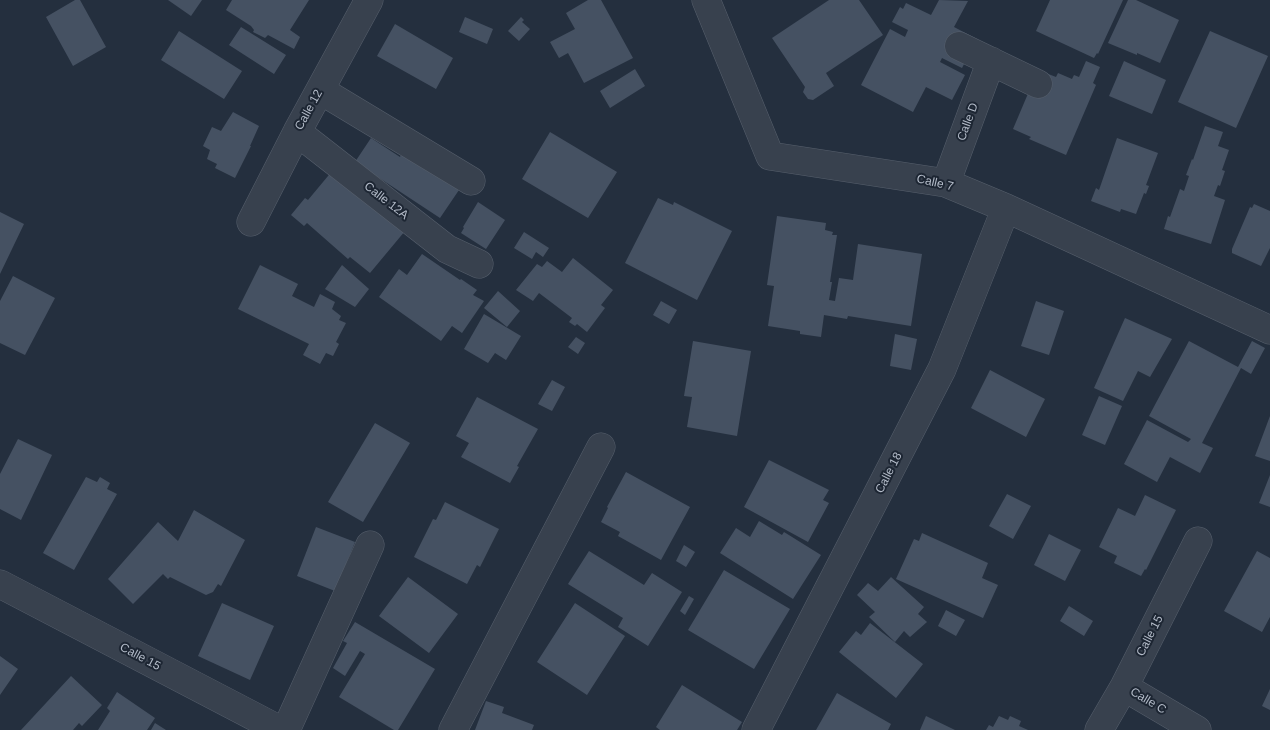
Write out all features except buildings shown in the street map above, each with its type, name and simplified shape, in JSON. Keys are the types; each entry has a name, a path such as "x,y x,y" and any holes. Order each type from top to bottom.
{"street":[{"name":"Calle 12","path":"250,222 369,0"},
{"name":"Calle 7","path":"706,0 770,156 946,183 1006,208 1270,330"},
{"path":"959,46 1038,84"},
{"name":"Calle D","path":"946,183 991,61"},
{"path":"320,90 471,181"},
{"name":"Calle 12A","path":"297,132 446,249 479,264"},
{"name":"Calle 18","path":"756,730 942,369 1006,208"},
{"path":"453,730 601,447"},
{"name":"Calle 15","path":"1099,730 1124,687 1198,541"},
{"path":"286,730 370,545"},
{"name":"Calle 15","path":"0,584 280,730"},
{"name":"Calle C","path":"1124,687 1196,730"}]}
